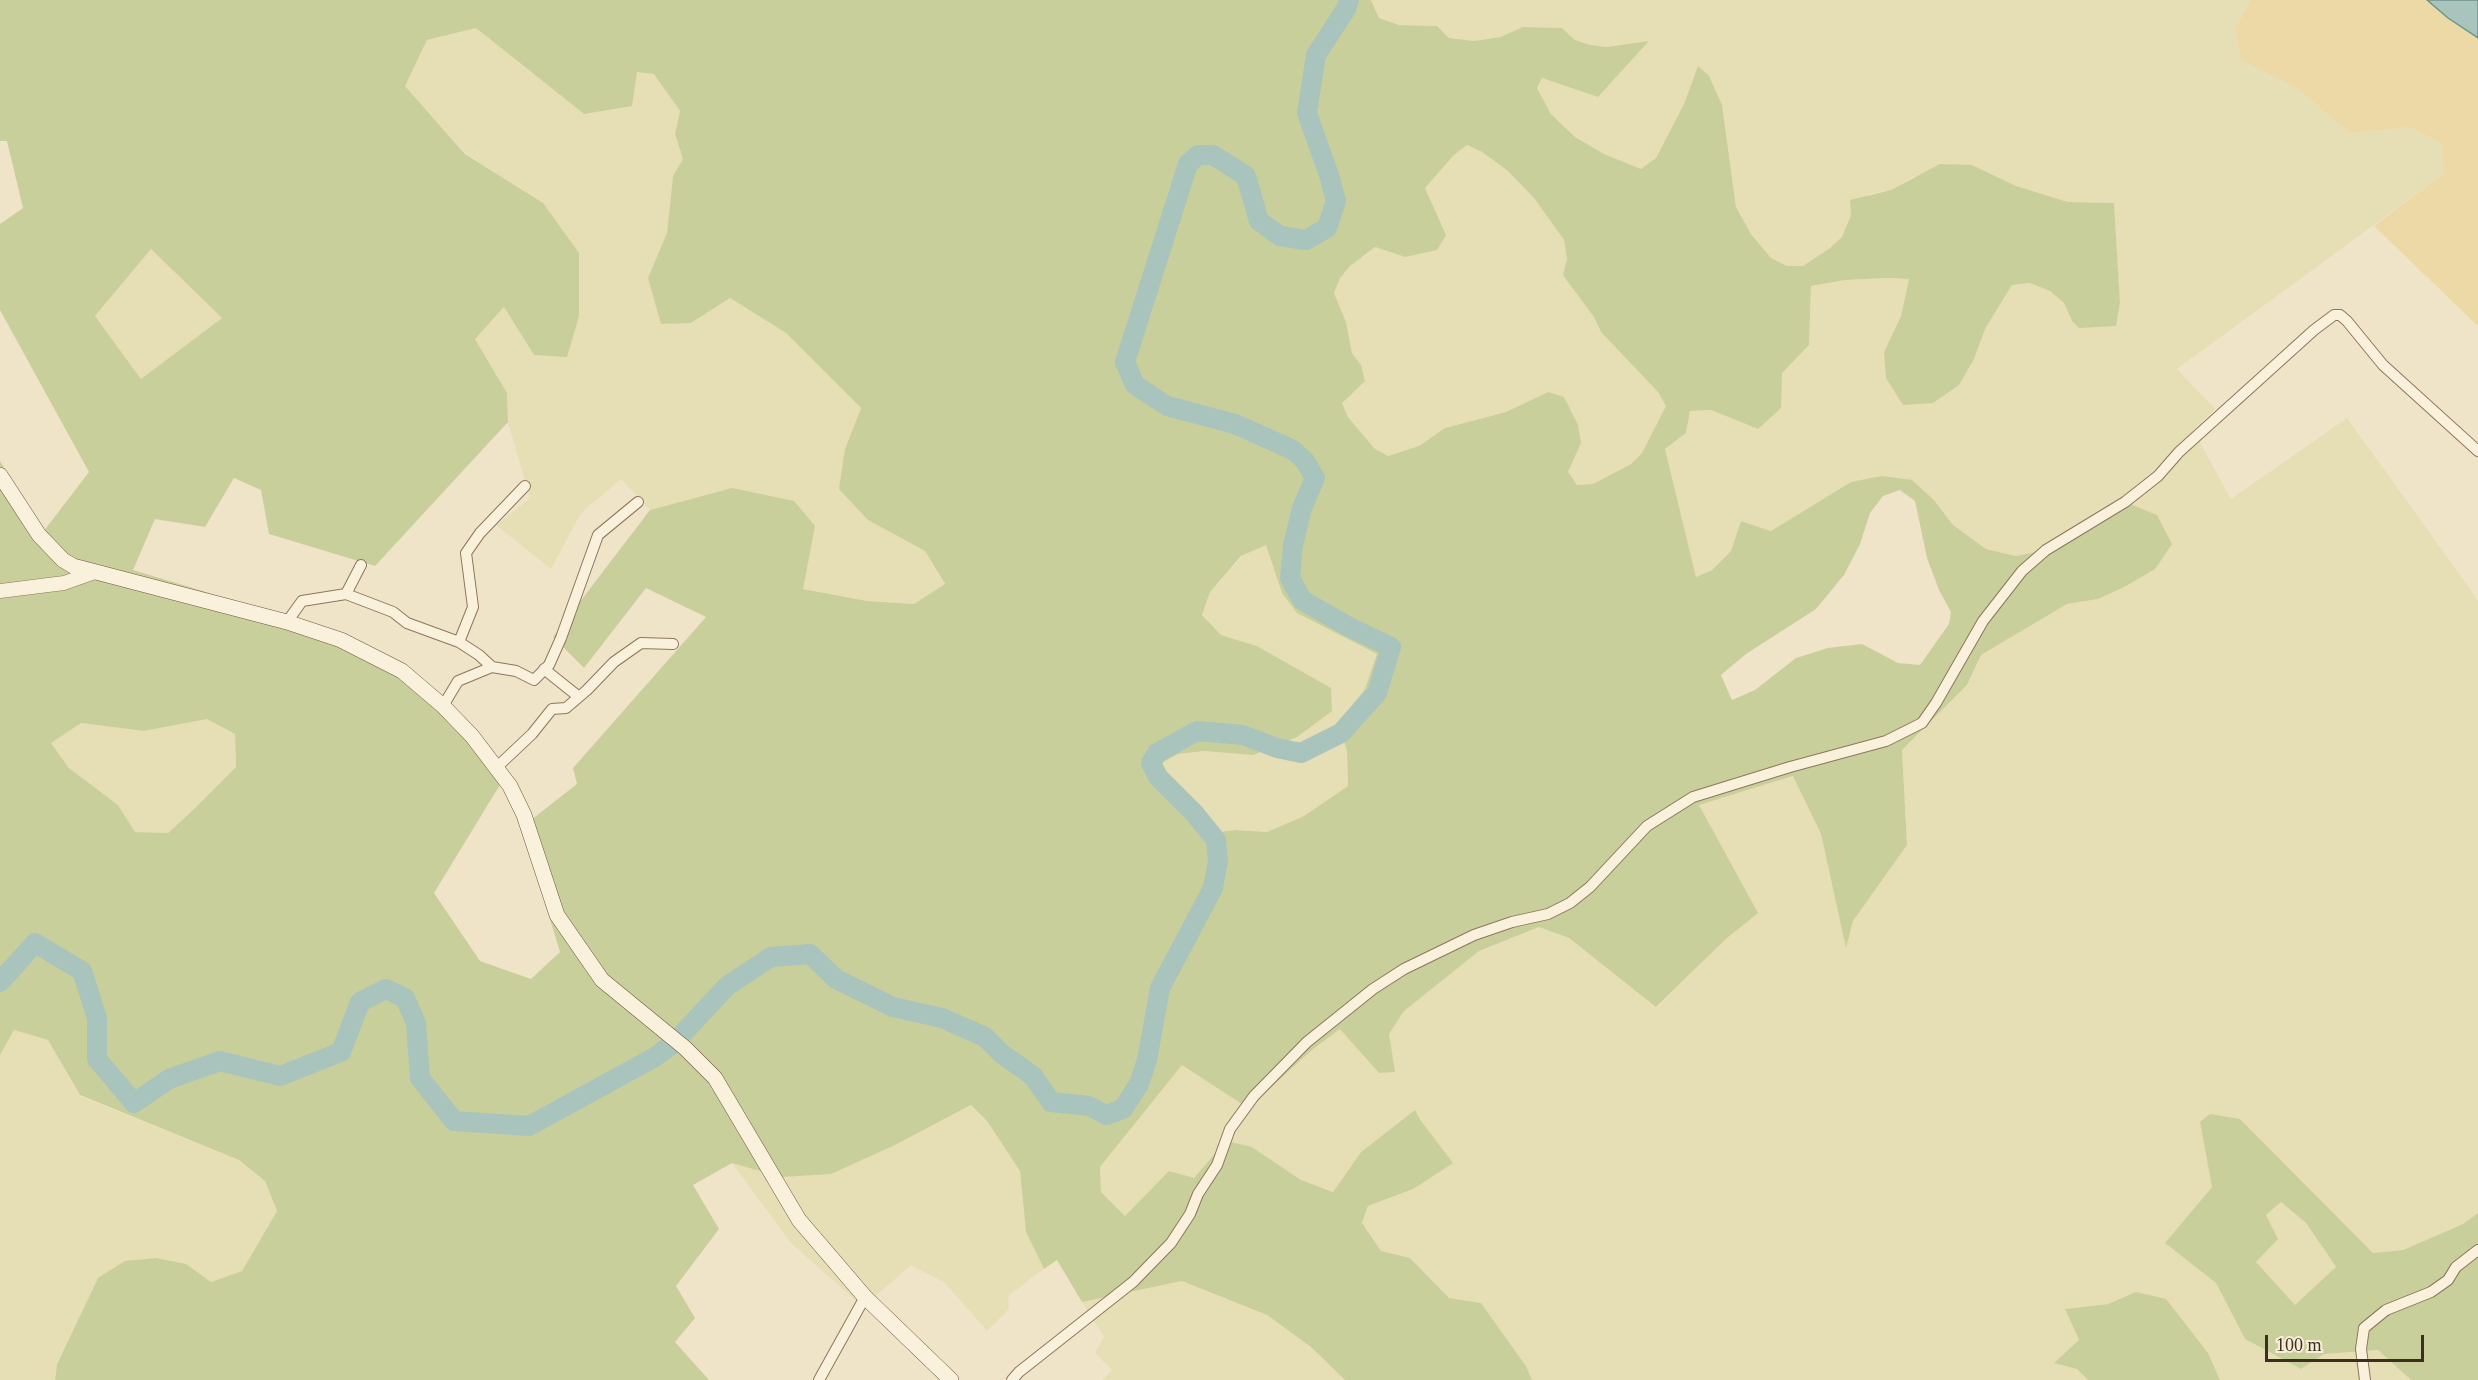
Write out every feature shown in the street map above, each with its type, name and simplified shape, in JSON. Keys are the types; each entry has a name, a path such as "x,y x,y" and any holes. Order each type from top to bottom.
{"main road":[{"path":"0,475 39,535 51,549 73,566 287,622 341,640 402,671 443,706 472,736 510,786 524,815 557,915 602,980 685,1048 715,1077 799,1220 866,1298 951,1380"}],"street":[{"path":"1012,1380 1019,1372 1133,1282 1171,1243 1217,1165 1230,1129 1254,1096 1307,1042 1373,989 1404,969 1474,935 1512,922 1548,914 1570,903 1590,887 1647,826 1694,797 1790,766 1886,741 1922,723 1983,621 2022,572 2046,550 2125,502 2158,476 2314,330 2334,315 2340,315 2347,321 2384,365 2478,451"},
{"path":"459,642 473,607 466,553 480,533 525,486"},
{"path":"443,706 458,681 492,667 516,671 534,680 544,669 561,638 598,535 638,502"},
{"path":"346,594 362,565"},
{"path":"0,591 64,583 95,572"},
{"path":"287,622 303,601 346,594 393,612 407,622 459,642 479,654 492,667"},
{"path":"497,767 532,734 552,710 566,708 615,662 641,643 673,644"},
{"path":"544,669 579,697"},
{"path":"2365,1380 2361,1349 2364,1328 2386,1310 2431,1292 2448,1280 2456,1267 2478,1250"},
{"path":"819,1380 866,1298"}],"shaded area":[{"path":"1371,0 2249,0 2235,29 2241,60 2297,88 2350,133 2411,127 2441,143 2445,173 2177,369 2215,409 2193,430 2231,499 2347,418 2478,600 2478,1213 2463,1224 2403,1250 2373,1253 2240,1119 2200,1122 2212,1187 2165,1243 2216,1283 2245,1339 2301,1369 2324,1354 2378,1350 2411,1380 2220,1380 2208,1353 2137,1292 2108,1304 2065,1309 2079,1340 2077,1369 2088,1380 1532,1380 1526,1366 1481,1303 1449,1298 1410,1258 1381,1251 1362,1223 1368,1206 1413,1189 1421,1121 1415,1110 1361,1152 1333,1192 1301,1180 1252,1147 1194,1178 1169,1172 1125,1216 1101,1192 1100,1167 1182,1065 1313,1048 1340,1028 1379,1073 1394,1071 1389,1034 1404,1011 1479,951 1539,927 1569,938 1657,1007 1727,938 1757,912 1699,805 1794,776 1821,834 1846,947 1853,921 1907,845 1902,750 1967,685 1981,655 2067,604 2098,599 2046,550 2016,556 1986,549 1953,525 1934,500 1912,480 1851,482 1771,531 1741,521 1731,551 1712,570 1696,577 1665,449 1686,433 1690,411 1711,410 1757,429 1782,373 1809,345 1811,286 1845,280 1909,279 1901,316 1884,352 1974,359 1985,329 2012,285 2030,283 2050,291 2064,303 2072,321 2116,326 2120,303 2114,203 2068,202 2016,186 1972,165 1913,177 1891,190 1869,194 1851,215 1842,237 1830,248 1803,266 1787,266 1771,258 1751,234 1736,207 1722,105 1698,66 1684,104 1656,158 1641,169 1604,154 1575,137 1551,114 1537,88 1542,78 1598,97 1648,42 1607,47 1590,45 1575,40 1562,28 1523,27 1500,37 1474,41 1449,38 1437,26 1399,25 1379,18"},
{"path":"476,28 584,114 637,71 654,73 680,111 675,134 683,159 673,176 667,233 648,278 691,323 730,298 786,333 861,408 845,449 868,520 925,551 945,585 914,604 867,601 803,589 732,488 650,510 621,479 581,513 551,569 496,525 530,498 508,422 507,393 475,339 504,307 534,355 543,203 466,154 405,86 427,40"},
{"path":"1467,145 1482,152 1508,171 1534,198 1564,240 1567,259 1601,332 1658,392 1666,406 1643,453 1631,464 1593,484 1577,485 1568,472 1580,443 1548,392 1506,412 1445,428 1419,446 1388,456 1374,448 1348,417 1342,403 1361,365 1352,353 1346,322 1334,293 1339,278 1350,266 1375,247 1405,257 1446,235 1425,188 1454,155"},
{"path":"151,249 222,318 141,379 95,316"},
{"path":"1266,544 1282,593 1378,654 1365,689 1338,722 1347,751 1348,786 1304,816 1267,832 1235,830 1206,834 1172,803 1155,779 1158,765 1178,754 1204,751 1253,755 1331,688 1257,646 1221,635 1202,614 1210,592 1242,556"},
{"path":"207,719 235,734 236,767 168,833 135,832 118,805 69,768 51,742 81,723 144,731"},
{"path":"14,1030 48,1040 80,1096 239,1160 265,1181 277,1211 242,1271 210,1282 186,1264 98,1278 57,1363 55,1380 0,1380 0,1055"},
{"path":"972,1105 987,1121 1020,1171 1026,1232 1044,1269 1008,1296 1009,1309 987,1331 945,1283 911,1265 863,1307 791,1243 732,1163 781,1177 895,1145"},
{"path":"2281,1202 2306,1223 2336,1268 2295,1306 2256,1262 2277,1239 2266,1215"},
{"path":"1182,1281 1267,1315 1311,1347 1345,1380 1102,1380 1112,1370 1095,1353 1104,1337 1082,1302"}],"green space":[{"path":"0,0 1371,0 1379,18 1399,25 1437,26 1449,38 1474,41 1500,37 1523,27 1562,28 1575,40 1607,47 1649,41 1598,97 1542,78 1537,88 1551,114 1575,137 1604,154 1641,169 1656,158 1684,104 1698,66 1709,76 1722,105 1736,207 1751,234 1771,258 1787,266 1803,266 1842,237 1851,215 1850,200 1891,190 1940,164 1972,165 2016,186 2068,202 2114,203 2120,303 2116,326 2079,328 2072,321 2064,303 2050,291 2030,283 2012,285 1985,329 1974,359 1959,385 1933,403 1903,405 1886,378 1884,352 1901,316 1909,279 1845,280 1811,286 1809,345 1782,373 1781,408 1758,429 1711,410 1690,411 1686,433 1665,449 1696,577 1712,570 1731,551 1741,521 1771,531 1851,482 1882,476 1912,480 1934,500 1953,525 1986,549 2016,556 2046,550 2097,513 2125,502 2157,515 2172,544 2155,569 2126,586 2098,599 2067,604 1981,655 1967,685 1902,750 1907,845 1853,921 1846,948 1821,834 1793,776 1699,805 1758,913 1727,938 1656,1007 1569,938 1539,927 1479,951 1404,1011 1389,1034 1395,1072 1379,1073 1340,1029 1313,1049 1248,1108 1182,1065 1100,1167 1101,1192 1125,1216 1169,1171 1194,1178 1226,1141 1252,1147 1301,1180 1333,1192 1361,1152 1415,1110 1453,1163 1413,1189 1368,1206 1362,1223 1381,1251 1410,1258 1449,1298 1481,1303 1526,1366 1532,1380 1345,1380 1311,1347 1267,1315 1182,1281 1082,1302 1057,1260 1044,1269 1026,1232 1020,1171 987,1121 971,1105 895,1145 831,1174 781,1177 732,1163 693,1185 719,1229 676,1286 695,1318 675,1342 709,1380 55,1380 57,1364 98,1278 125,1261 156,1258 186,1264 211,1282 242,1271 277,1211 265,1181 239,1160 80,1095 48,1040 14,1030 0,1055 0,461 43,532 89,472 0,310 0,224 23,208 7,141 0,141","holes":["476,28 584,114 632,106 637,72 654,74 680,111 675,134 683,159 673,176 667,233 648,278 661,324 691,323 730,298 786,333 861,408 845,449 839,489 868,520 925,551 945,584 914,604 867,601 803,589 815,526 794,501 732,488 650,510 553,637 584,668 646,588 706,617 573,768 577,784 522,827 560,952 531,979 480,961 434,893 506,775 411,679 289,617 133,570 155,519 205,527 234,478 261,490 269,534 375,566 508,422 507,393 475,339 504,307 534,355 567,357 579,316 579,253 543,203 465,154 405,86 427,40","1467,145 1482,152 1508,171 1534,198 1564,240 1567,259 1563,275 1594,317 1601,332 1658,392 1666,406 1642,453 1631,464 1593,484 1577,485 1568,472 1581,443 1578,425 1564,397 1548,392 1506,412 1445,428 1419,446 1388,456 1374,448 1348,417 1342,403 1365,381 1361,365 1352,353 1346,322 1334,293 1340,278 1350,266 1375,247 1405,257 1437,250 1446,235 1425,188 1454,155","151,249 222,318 141,379 95,316","1900,490 1915,501 1927,558 1939,590 1951,612 1949,624 1920,665 1898,663 1862,644 1828,648 1796,658 1755,690 1732,700 1721,675 1746,654 1816,609 1844,575 1860,544 1870,513 1883,496","1266,545 1282,593 1297,613 1377,654 1365,689 1338,722 1347,751 1348,786 1304,816 1267,832 1235,830 1206,834 1172,803 1155,779 1158,765 1178,754 1204,751 1253,755 1297,737 1332,711 1331,688 1257,646 1221,635 1202,615 1210,592 1241,556","207,719 235,734 236,767 168,833 135,832 118,805 69,768 51,743 81,723 144,731"]},
{"path":"2210,1114 2240,1119 2373,1253 2403,1250 2463,1224 2478,1213 2478,1380 2411,1380 2378,1350 2324,1354 2301,1369 2245,1339 2216,1283 2165,1243 2212,1187 2200,1122","holes":["2281,1202 2306,1223 2336,1267 2295,1305 2256,1262 2278,1239 2266,1215"]},
{"path":"2136,1292 2166,1299 2208,1353 2220,1380 2088,1380 2077,1369 2054,1363 2079,1340 2065,1309 2108,1304"}],"sand":[{"path":"2249,0 2427,0 2448,18 2478,38 2478,326 2374,226 2445,173 2441,143 2411,127 2350,133 2297,88 2241,60 2235,29"}],"water":[{"path":"2427,0 2478,0 2478,38 2448,18"}],"waterway":[{"path":"0,982 35,943 82,971 97,1018 97,1059 134,1103 169,1079 220,1061 280,1076 341,1052 360,1002 386,989 405,998 416,1023 420,1078 454,1121 529,1126 655,1057 674,1043 727,986 771,957 810,954 836,979 893,1007 942,1018 985,1037 1002,1054 1033,1076 1051,1102 1089,1106 1106,1115 1123,1109 1139,1084 1147,1060 1160,988 1213,888 1218,861 1216,840 1195,814 1158,777 1151,763 1157,753 1197,731 1243,735 1277,748 1301,753 1341,733 1377,693 1391,647 1349,627 1302,600 1290,578 1293,545 1302,508 1315,478 1305,461 1293,450 1235,424 1167,406 1135,385 1125,362 1188,164 1198,155 1213,155 1246,176 1259,221 1280,236 1306,240 1327,228 1336,201 1307,113 1316,55 1346,9 1349,0"}]}
